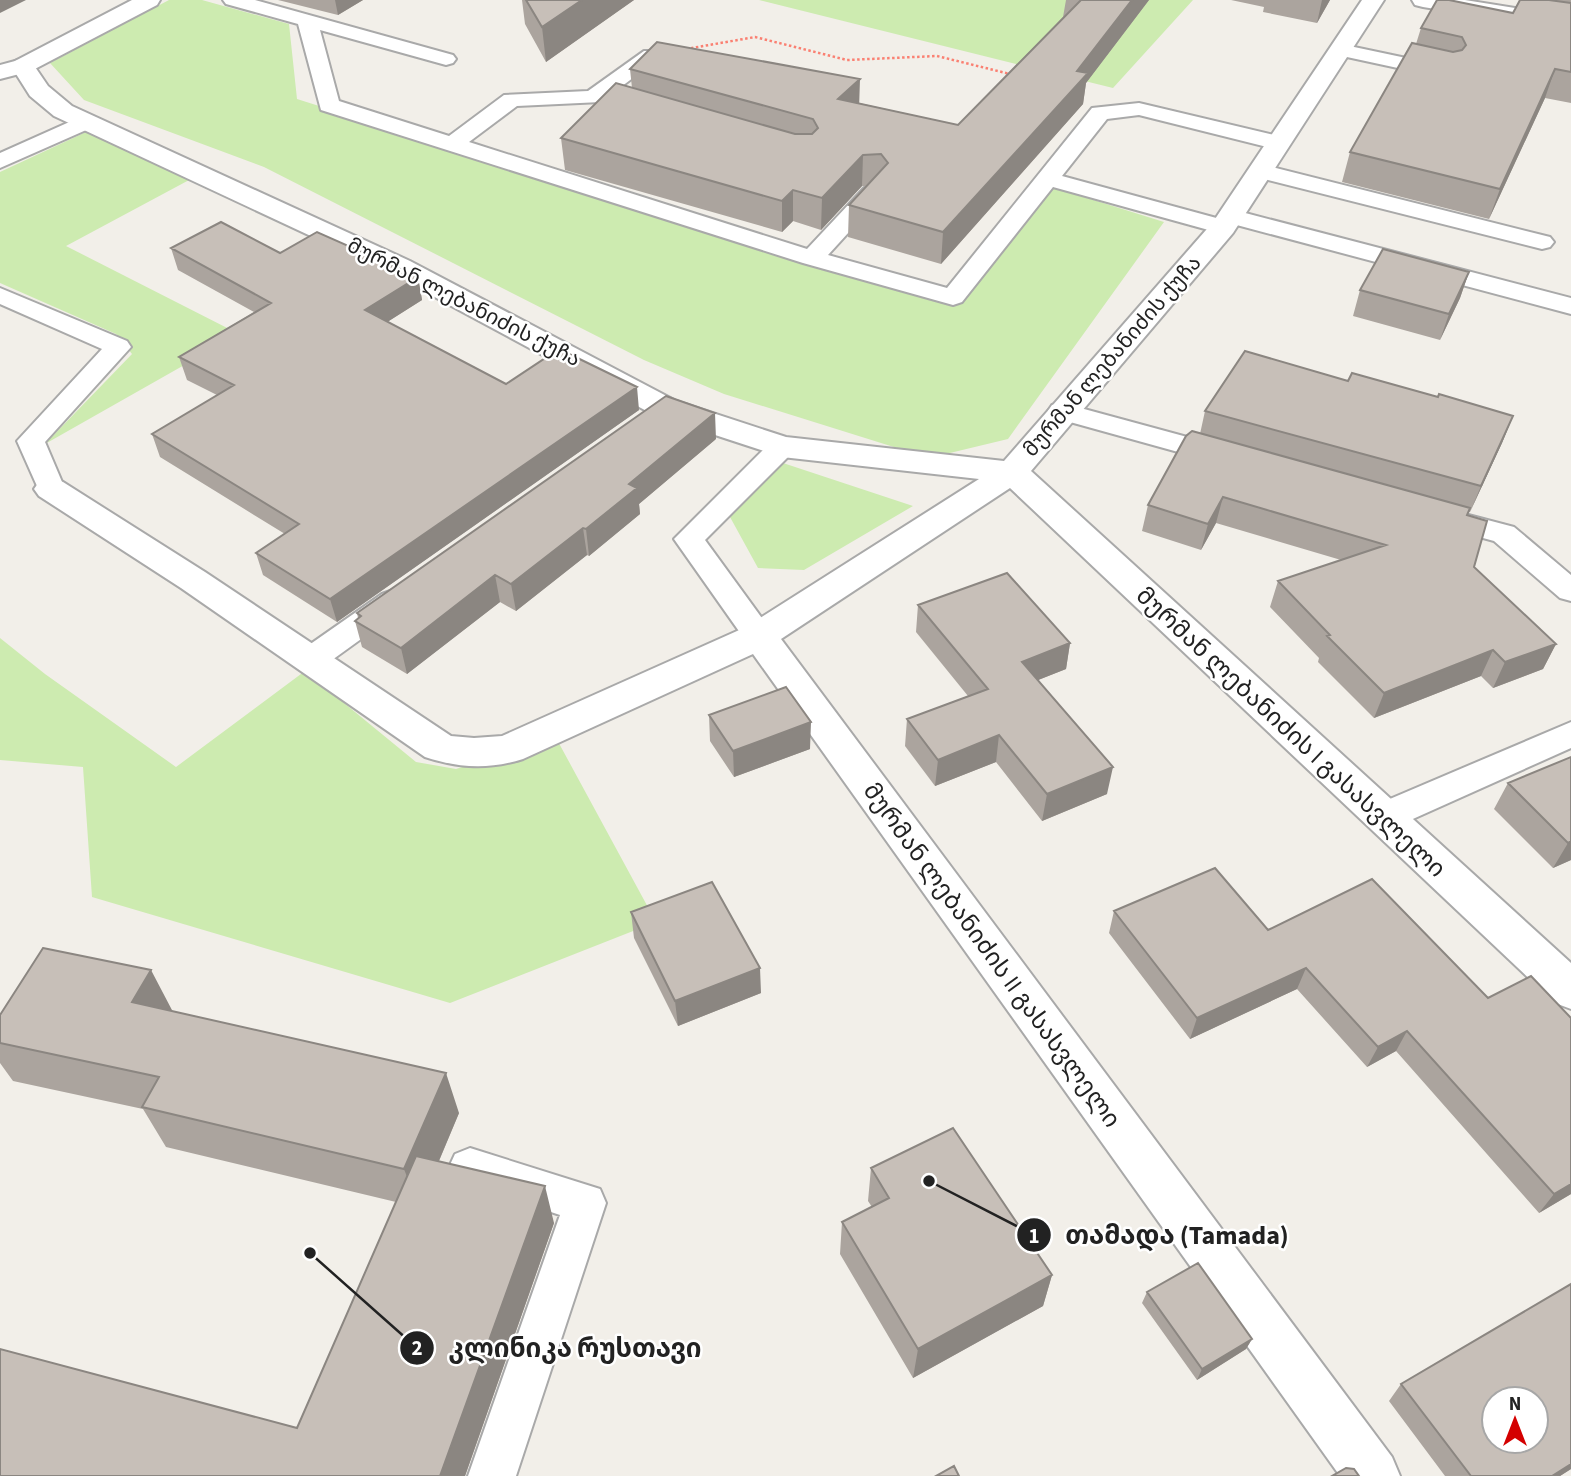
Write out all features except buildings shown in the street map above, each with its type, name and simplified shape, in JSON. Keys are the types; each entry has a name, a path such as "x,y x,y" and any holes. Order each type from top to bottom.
{"street":[{"path":"12,69 149,0"},
{"name":"მურმან ლებანიძის ქუჩა","path":"12,69 63,111 400,267 654,416 782,447 1012,472 1226,221 1373,0"},
{"path":"1423,0 1571,24"},
{"path":"51,489 193,580 439,747 457,753 482,755 509,749 759,636 1012,472"},
{"name":"მურმან ლებანიძის I გასასვლელი","path":"1012,472 1571,990"},
{"name":"მურმან ლებანიძის II გასასვლელი","path":"759,636 1373,1476"}],"lane":[{"path":"233,0 446,59"},
{"path":"307,20 329,105 812,258 953,297 1100,113 1139,109 1279,143"},
{"path":"1340,50 1445,72"},
{"path":"593,97 651,55"},
{"path":"452,144 512,100 593,97 620,104"},
{"path":"0,161 85,122"},
{"path":"1259,171 1542,242"},
{"path":"1048,178 1571,306"},
{"path":"812,258 872,193"},
{"path":"0,295 118,347 31,441 51,489"},
{"path":"1062,411 1250,463"},
{"name":"მურმან ლებანიძის II გასასვლელი","path":"759,636 689,539 782,447"},
{"path":"1410,508 1504,534 1571,592"},
{"path":"310,660 410,589"},
{"path":"1383,817 1571,734"},
{"path":"470,1167 585,1203 492,1476"}],"path":[{"path":"651,55 755,37 847,60 937,56 1026,78"}],"green space":[{"path":"169,0 202,0 289,24 297,99 821,265 959,303 1052,187 1164,222 1008,439 929,458 724,394 644,360 264,167 84,100 50,63"},
{"path":"759,0 1193,0 1113,88"},
{"path":"86,132 191,179 66,246 239,334 45,444 132,354 116,334 0,283 0,172"},
{"path":"783,463 913,506 804,570 758,568 730,517"},
{"path":"0,638 45,674 176,767 305,671 416,762 456,769 555,736 656,922 450,1003 92,897 83,767 0,760"}],"place":[{"name":"თამადა (Tamada)","path":"929,1181"},
{"name":"კლინიკა რუსთავი","path":"310,1253"}]}
